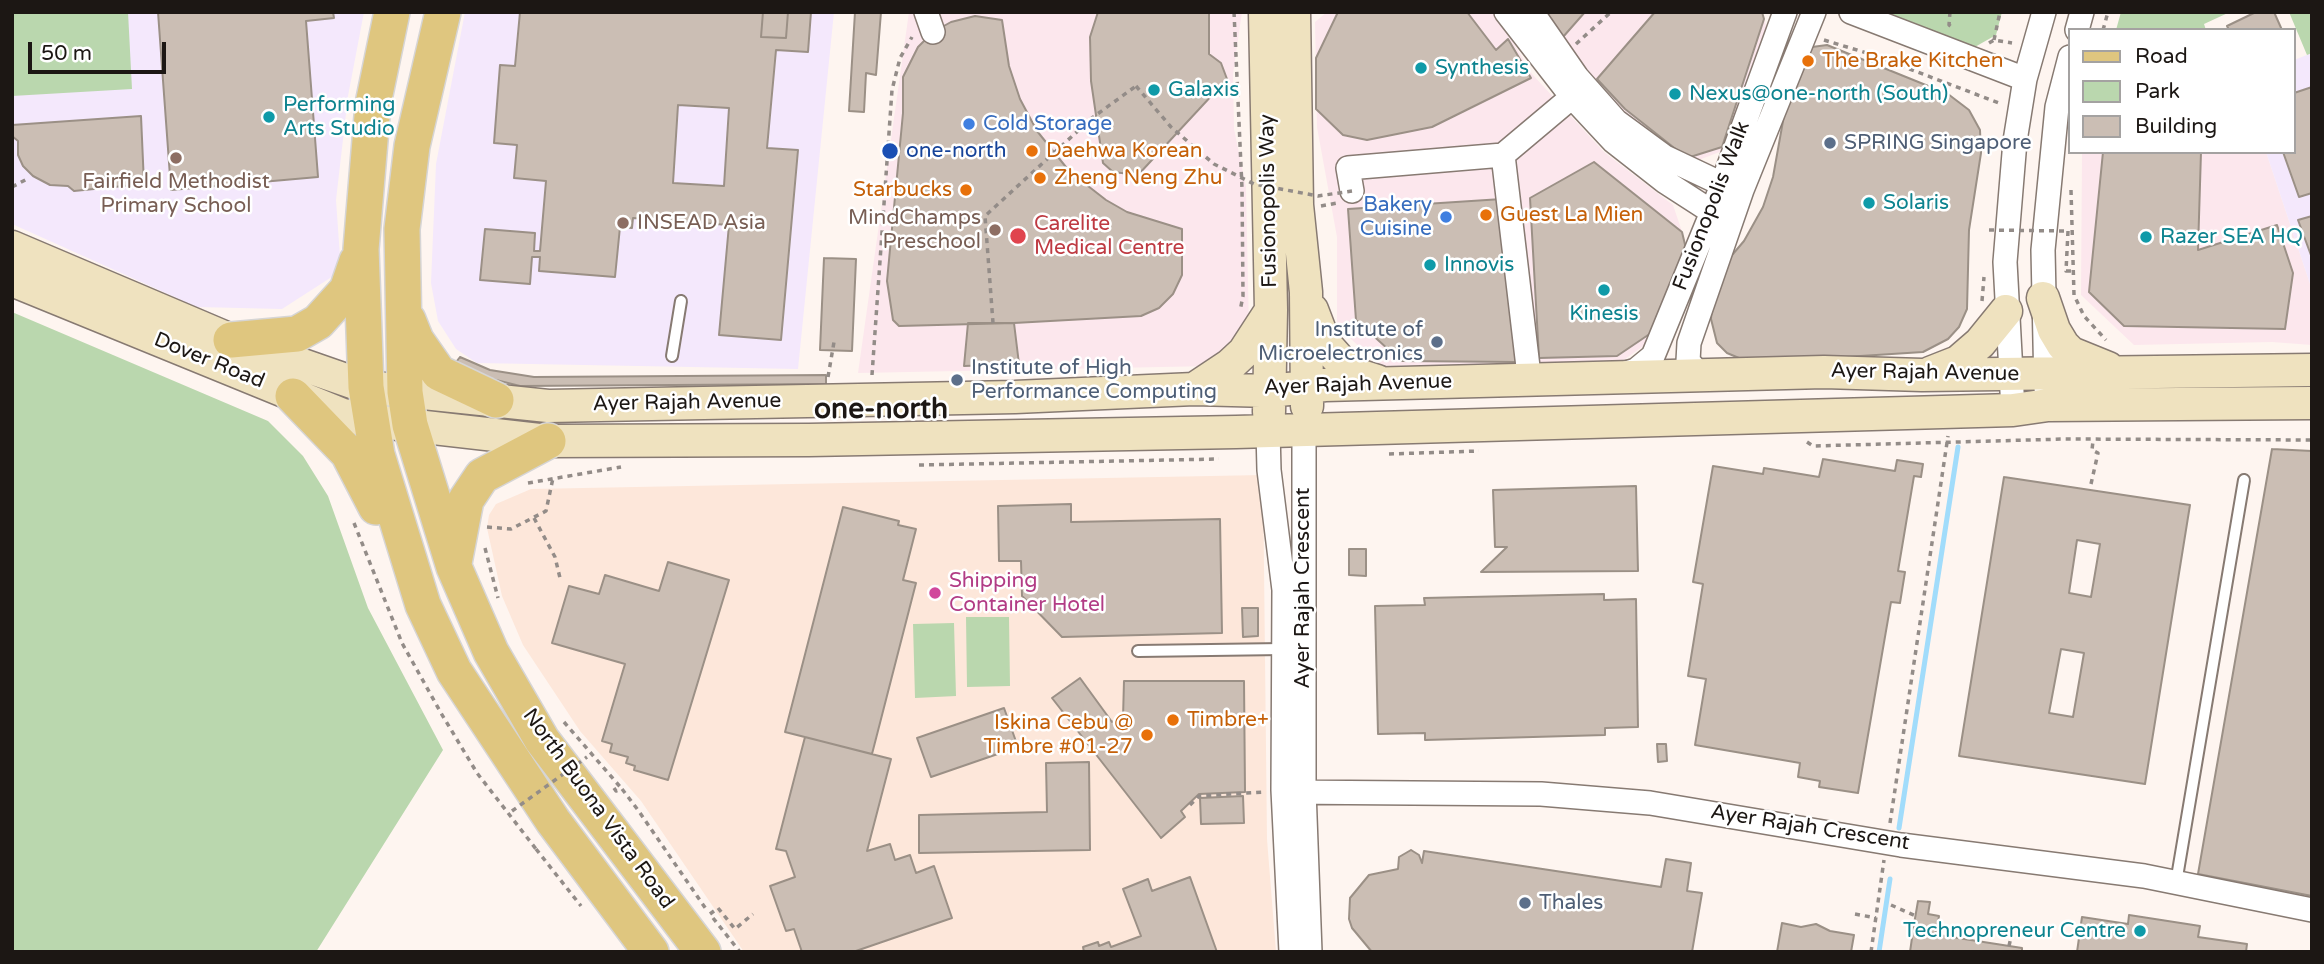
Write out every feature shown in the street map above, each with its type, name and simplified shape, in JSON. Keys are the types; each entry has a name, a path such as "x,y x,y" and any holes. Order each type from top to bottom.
{"main road":[{"name":"North Buona Vista Road","path":"392,12 373,104 361,249 366,387 381,468 423,605 454,671 511,760 651,952"},
{"name":"North Buona Vista Road","path":"443,12 412,146 402,229 408,409 454,567 491,652 542,740 703,952"},
{"path":"232,340 298,334 326,318 346,290 361,249"},
{"path":"404,307 416,340 439,373 496,400"},
{"path":"293,396 348,453 423,605"},
{"path":"454,567 466,500 482,476 548,441"}],"street":[{"path":"1506,12 1572,97 1613,141 1664,181 1712,212"},
{"path":"1532,12 1562,56 1616,121 1665,157 1722,184"},
{"name":"Fusionopolis Walk","path":"1614,378 1636,370 1653,356 1712,212 1785,12"},
{"name":"Fusionopolis Walk","path":"1700,375 1688,361 1689,343 1742,190 1814,12"},
{"path":"1851,12 2025,79"},
{"path":"2013,410 2005,262 2015,141 2025,79 2044,12"},
{"name":"Fusionopolis Way","path":"1291,13 1297,205 1306,292 1309,386"},
{"name":"Fusionopolis Way","path":"1270,391 1271,310 1291,13"},
{"path":"2048,405 2043,298 2051,155 2056,107 2068,68"},
{"path":"1352,191 1348,168 1503,155 1572,97"},
{"path":"1503,155 1528,367"},
{"name":"Dover Road","path":"12,247 232,340 366,387 408,409"},
{"name":"Dover Road","path":"12,280 343,415 372,421 408,409"},
{"path":"1306,292 1325,344 1358,375 1385,384"},
{"path":"2043,298 2053,330 2071,353 2116,372"},
{"path":"1194,389 1230,365 1244,352 1271,310"},
{"path":"1922,375 1958,362 1980,343 2006,312"},
{"name":"Ayer Rajah Avenue","path":"408,409 496,400 548,406 869,400 1194,389 1270,391 1309,386 1824,372 1922,375 2312,370"},
{"name":"Ayer Rajah Crescent","path":"1291,952 1304,430 1309,386"},
{"name":"Ayer Rajah Crescent","path":"1270,391 1269,470 1284,590 1283,649 1310,952"},
{"name":"Ayer Rajah Avenue","path":"408,409 548,441 809,440 1233,445 1268,431 1949,409 2013,410 2048,405 2312,403"},
{"path":"1233,445 1257,449 1269,470"},
{"name":"Ayer Rajah Crescent","path":"1294,791 1541,794 1650,803 1888,834 1995,855 2176,883 2312,910"}],"lane":[{"path":"673,356 681,300"},
{"path":"2176,883 2244,480"},
{"path":"1138,651 1283,649"}],"path":[{"path":"1234,12 1242,188 1243,296 1239,315"},
{"path":"1562,56 1611,12"},
{"path":"1950,12 1950,25"},
{"path":"2000,12 1994,40 2012,43"},
{"path":"869,400 892,90 900,58 928,19"},
{"path":"1818,41 1828,39 1999,103"},
{"path":"993,323 985,216 1091,118 1136,86 1171,127 1214,164 1254,184 1318,196 1352,191"},
{"path":"12,187 27,180"},
{"path":"2071,188 2071,271 2074,295 2084,316"},
{"path":"1989,230 2068,231 2066,271 2071,271"},
{"path":"828,379 834,342"},
{"path":"1871,952 1948,444 1949,409"},
{"path":"2091,484 2098,453 2092,450 2093,441 2312,440"},
{"path":"911,465 1009,465 1233,445"},
{"path":"526,483 629,466"},
{"path":"483,519 482,527 511,528 546,511 553,478"},
{"path":"528,520 532,516 555,557 560,578"},
{"path":"484,540 499,601"},
{"path":"558,713 740,952"},
{"path":"512,811 587,757"},
{"path":"1190,805 1199,796 1259,793"},
{"path":"536,849 585,911"},
{"path":"1891,905 1916,916"},
{"path":"710,914 718,908 735,929 753,914"},
{"path":"1855,914 1877,918"},
{"path":"2009,946 2011,937"}],"shaded area":[{"name":"Fairfield Methodist Primary School","path":"12,12 364,12 348,96 336,200 341,271 282,309 197,307 12,224"},
{"name":"INSEAD Asia","path":"465,12 834,12 798,369 477,363 456,349 438,321 431,283 436,164"},
{"path":"909,12 1242,12 1233,74 1234,129 1246,187 1249,330 1213,366 858,373"},
{"path":"1327,12 1495,12 1532,74 1604,152 1673,205 1690,255 1664,331 1621,362 1380,366 1337,326 1337,237 1317,127 1315,22"},
{"name":"Nexus@one-north (South)","path":"1543,12 1763,12 1767,32 1725,150 1688,164 1625,113 1580,65"},
{"path":"2312,53 2312,290 2267,154 2296,154 2296,59"},
{"name":"Razer SEA HQ","path":"2082,154 2267,154 2312,290 2312,345 2272,342 2134,345 2081,295"},
{"path":"1263,475 1267,839 1276,952 744,952 641,801 580,731 523,645 502,596 487,528 489,515 496,504 531,489"}],"green space":[{"path":"12,12 128,12 132,89 12,96"},
{"path":"1867,12 2002,12 1996,35 1966,52"},
{"path":"2121,12 2230,12 2204,24 2205,28 2117,28"},
{"path":"2289,12 2312,12 2312,53 2307,55"},
{"path":"12,312 268,421 303,456 328,496 368,608 443,750 316,952 12,952"},
{"path":"966,617 1009,617 1010,686 967,687"},
{"path":"954,623 956,696 915,698 913,624"}],"building":[{"path":"158,12 333,12 334,18 306,21 318,177 171,190"},
{"path":"520,12 763,12 761,37 786,38 788,12 811,12 808,52 776,50 767,148 798,150 781,340 719,335 729,225 633,218 632,228 620,227 615,277 539,271 540,257 532,257 530,284 480,280 485,229 535,233 534,251 540,251 546,181 514,178 517,145 494,143 500,65 515,66","holes":["678,105 729,108 724,186 673,183"]},
{"path":"763,12 788,12 786,38 761,37"},
{"path":"855,12 881,12 876,75 866,73 864,112 849,111"},
{"name":"Galaxis","path":"1098,12 1209,12 1209,54 1221,63 1227,79 1138,175 1113,172 1103,163 1091,81 1090,37"},
{"name":"Synthesis","path":"1338,12 1467,12 1496,50 1508,39 1531,78 1432,127 1367,140 1343,135 1316,109 1316,58"},
{"path":"1546,12 1585,12 1563,37"},
{"name":"Nexus@one-north (South)","path":"1655,12 1762,12 1764,19 1722,147 1687,158 1625,109 1597,79"},
{"path":"2256,12 2274,12 2281,28 2228,28 2227,26"},
{"path":"975,16 1002,20 1009,66 1020,99 1037,131 1070,172 1106,200 1127,212 1182,229 1182,275 1173,294 1159,308 1141,316 1014,323 899,326 893,320 887,281 903,113 903,77 918,47 933,32 951,22"},
{"name":"Solaris","path":"1827,45 1948,94 1969,110 1980,130 1981,153 1969,230 1967,309 1959,327 1948,339 1923,352 1751,363 1727,353 1717,343 1711,319 1713,290 1727,261 1744,241 1763,207 1773,177 1788,93 1812,47"},
{"path":"2312,87 2312,193 2299,197 2284,154 2296,154 2296,92"},
{"path":"141,116 144,184 74,191 68,186 50,185 33,176 23,166 18,155 18,141 12,136 12,125"},
{"name":"Razer SEA HQ","path":"2103,154 2201,154 2198,250 2277,225 2293,273 2285,329 2124,326 2089,292"},
{"name":"Kinesis","path":"1594,162 1682,232 1687,253 1660,327 1617,356 1539,358 1530,198"},
{"name":"Innovis","path":"1502,199 1516,362 1401,361 1356,320 1348,209"},
{"path":"2312,216 2312,258 2298,220"},
{"path":"824,258 856,259 852,351 820,350"},
{"path":"968,323 1014,323 1019,364 964,366"},
{"path":"460,357 490,370 534,377 826,375 826,384 520,386 468,373 453,366"},
{"path":"2272,449 2312,451 2312,896 2198,874"},
{"path":"1823,459 1895,471 1897,460 1923,464 1921,477 1914,476 1898,571 1905,572 1900,603 1891,602 1858,793 1819,787 1820,781 1798,777 1800,763 1695,745 1706,679 1688,676 1703,584 1693,582 1713,466 1763,474 1764,468 1819,477"},
{"path":"2004,477 2190,505 2145,784 1959,756","holes":["2077,540 2100,544 2091,597 2069,593","2061,649 2084,653 2073,717 2049,713"]},
{"path":"1636,486 1638,571 1481,572 1507,547 1495,547 1493,490"},
{"path":"1071,504 1071,522 1220,519 1222,633 1062,637 1022,596 1021,561 999,561 998,506"},
{"path":"843,507 899,521 898,525 916,529 903,580 916,583 872,754 785,732"},
{"path":"1349,549 1366,549 1366,576 1349,575"},
{"path":"668,562 729,580 668,780 634,770 635,766 626,763 628,757 610,752 612,744 602,741 625,664 552,643 569,586 599,594 605,575 659,591"},
{"path":"1604,594 1604,600 1636,599 1638,727 1605,728 1605,735 1425,740 1425,733 1378,734 1375,606 1425,605 1424,598"},
{"path":"1242,608 1258,608 1258,636 1243,637"},
{"path":"1080,678 1112,722 1123,718 1124,681 1244,681 1245,792 1199,794 1181,811 1185,817 1161,838 1052,698"},
{"path":"1004,708 1018,747 931,777 917,738"},
{"path":"805,737 891,759 867,851 890,844 895,860 910,855 916,873 934,866 952,918 853,952 802,952 794,929 786,931 770,886 795,877 786,851 776,849"},
{"path":"1657,744 1666,744 1667,761 1658,762"},
{"path":"1089,762 1090,850 919,853 919,815 1047,812 1046,763"},
{"path":"1243,796 1244,823 1201,824 1200,798"},
{"name":"Thales","path":"1411,850 1419,855 1422,863 1424,851 1661,887 1666,859 1691,863 1687,891 1702,893 1692,952 1372,952 1352,928 1349,919 1350,898 1369,875 1398,869 1399,857"},
{"path":"1190,877 1217,952 1084,952 1083,947 1098,942 1099,946 1109,942 1111,947 1141,936 1123,889 1148,879 1152,891"},
{"path":"1918,901 1930,902 1928,914 1939,916 1936,934 1913,930"},
{"name":"Technopreneur Centre","path":"2129,915 2200,926 2198,937 2247,944 2246,952 2077,952 2082,917 2128,924"},
{"path":"1782,923 1801,927 1816,924 1830,931 1854,935 1851,952 1777,952"},
{"path":"1913,931 2022,948 2022,952 1910,952"}],"waterway":[{"path":"1899,828 1958,447"},
{"path":"1879,952 1890,879"}],"place":[{"name":"The Brake Kitchen","path":"1808,61"},
{"name":"Synthesis","path":"1421,68"},
{"name":"Galaxis","path":"1154,90"},
{"name":"Nexus@one-north (South)","path":"1675,94"},
{"name":"Performing Arts Studio","path":"269,117"},
{"name":"Cold Storage","path":"969,124"},
{"name":"SPRING Singapore","path":"1830,143"},
{"name":"one-north","path":"890,151"},
{"name":"Daehwa Korean","path":"1032,151"},
{"name":"Fairfield Methodist Primary School","path":"176,158"},
{"name":"Zheng Neng Zhu","path":"1040,178"},
{"name":"Starbucks","path":"966,190"},
{"name":"Solaris","path":"1869,203"},
{"name":"Guest La Mien","path":"1486,215"},
{"name":"Bakery Cuisine","path":"1446,217"},
{"name":"INSEAD Asia","path":"623,223"},
{"name":"MindChamps Preschool","path":"995,230"},
{"name":"Carelite Medical Centre","path":"1018,236"},
{"name":"Razer SEA HQ","path":"2146,237"},
{"name":"Innovis","path":"1430,265"},
{"name":"Kinesis","path":"1604,290"},
{"name":"Institute of Microelectronics","path":"1437,342"},
{"name":"Institute of High Performance Computing","path":"957,380"},
{"name":"Shipping Container Hotel","path":"935,593"},
{"name":"Timbre+","path":"1173,720"},
{"name":"Iskina Cebu @ Timbre #01-27","path":"1147,735"},
{"name":"Thales","path":"1525,903"},
{"name":"Technopreneur Centre","path":"2140,931"}],"district":[{"name":"one-north","path":"881,411"}]}
